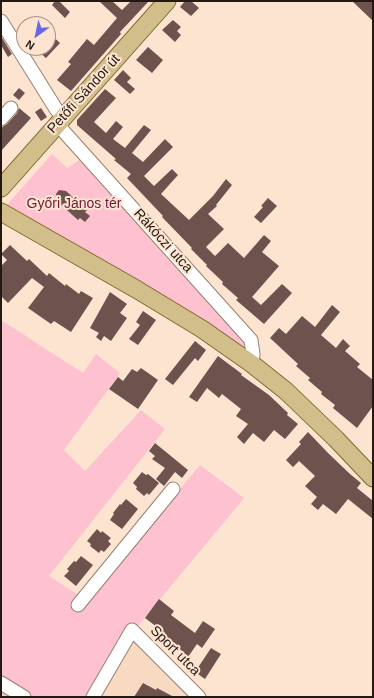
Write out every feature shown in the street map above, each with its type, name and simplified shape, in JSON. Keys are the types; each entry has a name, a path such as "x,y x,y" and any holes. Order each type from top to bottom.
{"main road":[{"name":"Petőfi Sándor út","path":"1,188 167,1"},
{"path":"1,212 202,329 252,364 286,391 336,439 373,478"}],"street":[{"name":"Rákóczi utca","path":"1,21 56,109 60,121 251,340 253,354 252,364"},
{"path":"1,120 11,108"},
{"path":"78,604 173,489"},
{"name":"Sport utca","path":"93,697 132,630 199,697"},
{"path":"1,683 24,697"}],"shaded area":[{"path":"131,642 143,650 187,697 99,697"}],"green space":[{"name":"Győri János tér","path":"52,154 67,168 81,159 244,339 246,347 244,351 5,207"},
{"path":"1,320 83,373 96,354 120,373 64,450 85,471 141,410 165,429 49,576 86,600 200,465 244,498 137,627 208,697 187,697 143,650 131,642 99,697 1,697"}],"building":[{"path":"55,1 59,1 70,12 65,18 52,5"},
{"path":"99,1 112,1 122,10 131,1 149,1 120,32 121,34 71,91 57,80 71,64 68,62 87,39 94,45 117,18"},
{"path":"185,1 191,1 199,8 191,16 180,7"},
{"path":"352,1 373,1 373,21"},
{"path":"173,20 181,27 177,31 181,35 175,42 162,30"},
{"path":"1,36 12,54 8,57 1,45"},
{"path":"56,39 60,43 56,47"},
{"path":"148,47 163,60 152,73 136,60"},
{"path":"123,70 131,78 127,82 135,89 130,94 114,80"},
{"path":"19,88 25,93 19,100 13,95"},
{"path":"105,89 116,98 94,122 106,133 116,121 123,127 113,139 125,148 144,125 151,130 132,153 143,162 165,139 173,147 144,176 154,186 172,169 178,175 161,194 189,220 213,196 226,179 232,185 216,205 217,206 208,214 224,229 206,247 215,256 228,243 244,258 264,235 271,241 262,252 279,266 252,297 261,305 282,284 292,293 264,324 236,300 238,298 222,284 223,282 206,266 207,265 191,249 192,248 127,178 131,174 77,125 77,120"},
{"path":"19,108 31,118 1,151 1,128 17,113"},
{"path":"41,108 47,117 41,121 35,112"},
{"path":"59,190 66,191 87,210 85,212 90,216 85,222 80,218 78,220 58,202 56,194"},
{"path":"268,198 277,206 261,223 254,217 263,207 261,206"},
{"path":"10,245 27,261 29,259 47,276 49,273 65,286 66,284 79,294 81,291 93,298 71,332 54,321 51,324 28,308 44,287 32,278 8,303 1,296 1,266 7,260 1,254"},
{"path":"110,292 127,304 120,313 127,318 111,341 104,336 101,341 96,337 99,333 90,328"},
{"path":"332,305 340,312 321,335 336,348 343,339 350,346 345,351 360,364 357,367 373,380 373,406 357,428 333,408 335,405 321,394 322,392 308,380 310,378 296,366 298,364 270,338 279,328 286,334 302,316 315,327"},
{"path":"143,311 156,320 138,345 129,339 140,325 136,322"},
{"path":"195,341 206,350 198,361 195,358 173,385 165,379"},
{"path":"218,356 269,395 288,413 287,415 298,424 285,439 274,430 264,442 253,433 244,444 237,437 248,424 236,416 241,409 222,394 219,398 207,388 197,402 189,397"},
{"path":"141,368 158,380 138,409 109,389 118,377 123,381 132,369 137,372"},
{"path":"308,432 328,453 361,483 357,488 373,501 373,519 348,499 336,514 323,504 318,510 311,504 317,497 305,486 315,476 299,461 293,467 286,460 301,444 299,442"},
{"path":"155,443 188,470 182,478 175,472 164,486 156,479 165,468 152,459 155,456 149,451"},
{"path":"142,472 146,475 148,474 159,483 149,495 147,493 144,496 136,489 137,487 133,483"},
{"path":"126,499 138,509 122,529 110,520 114,514 113,513"},
{"path":"97,529 101,533 102,531 111,538 108,541 111,544 104,552 101,550 99,553 90,546 91,544 87,541"},
{"path":"81,556 93,565 76,586 64,576 69,571 67,569"},
{"path":"159,599 174,611 171,615 195,633 203,621 215,629 202,648 197,644 188,657 162,636 165,633 145,618"},
{"path":"211,648 221,654 205,679 195,672"},
{"path":"143,683 156,690 157,688 174,697 134,697"}]}
